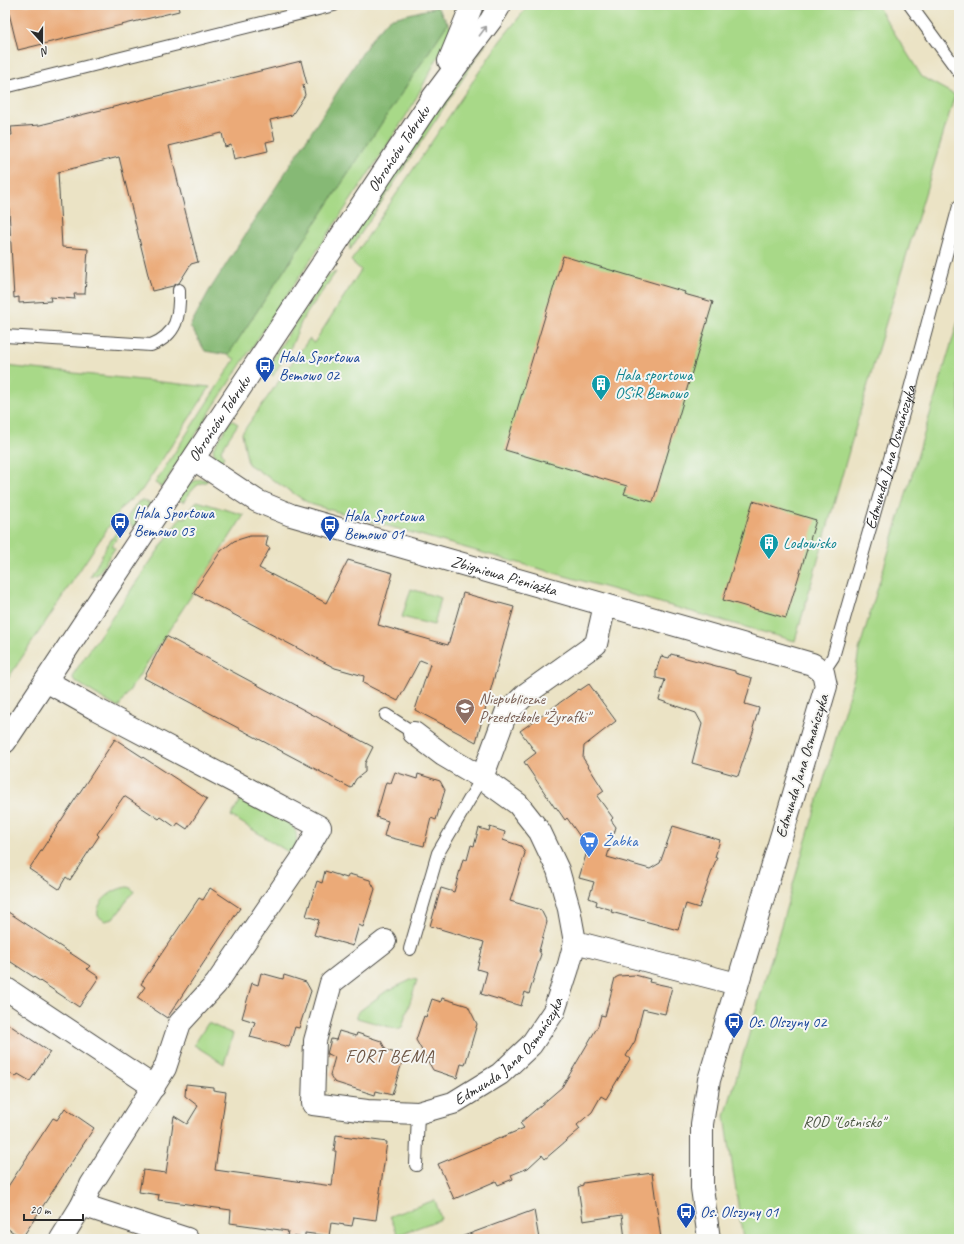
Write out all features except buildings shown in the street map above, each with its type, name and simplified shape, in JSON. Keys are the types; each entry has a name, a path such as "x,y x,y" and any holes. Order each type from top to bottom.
{"street":[{"name":"Obrońców Tobruku","path":"434,96 466,23 472,5"},
{"name":"Obrońców Tobruku","path":"5,742 434,96 491,20 500,5"},
{"name":"Zbigniewa Pieniążka","path":"194,459 257,500 291,515 812,664 824,672"},
{"path":"482,778 506,713 526,694 596,644 605,605"},
{"name":"Edmunda Jana Osmańczyka","path":"709,1239 702,1188 702,1124 709,1080 826,686 824,672"},
{"path":"46,681 94,708 320,827 301,860 216,984 180,1023 165,1068 91,1185 82,1205 61,1239"},
{"name":"Edmunda Jana Osmańczyka","path":"385,941 331,983 314,1041 313,1104 367,1111 418,1114 453,1102 494,1078 531,1045 554,1011 575,942 569,909 558,870 540,832 518,804 482,778 443,755 414,733"},
{"path":"575,942 737,984"},
{"path":"5,988 154,1086"},
{"path":"82,1205 187,1239"}],"lane":[{"path":"5,88 334,5"},
{"path":"910,5 959,72"},
{"name":"Edmunda Jana Osmańczyka","path":"824,672 833,657 840,634 910,389 959,206"},
{"path":"5,336 151,345 169,336 174,327 180,308 179,290"},
{"path":"386,715 414,733"},
{"path":"410,949 438,853 482,778"},
{"path":"416,1165 418,1114"}],"green space":[{"path":"529,5 877,5 922,77 955,95 878,349 795,641 310,504 248,464 242,433 309,339 314,343 361,270 351,261 500,41"},
{"path":"437,7 448,23 228,355 205,351 190,326 209,291 372,38 389,19"},
{"path":"448,23 452,30 411,108 239,367 162,487 155,483 235,359 228,355"},
{"path":"487,42 350,250 349,241 424,127"},
{"path":"336,272 302,320 292,345 273,376 265,370 326,276"},
{"name":"ROD \"Lotnisko\"","path":"959,318 959,1239 743,1239 725,1116 855,674 859,650"},
{"path":"5,366 210,387 142,490 121,508 5,683"},
{"path":"231,420 238,424 221,450 224,457 219,464 216,460 213,449"},
{"path":"201,479 208,480 199,484 190,492 183,502 178,499 190,484"},
{"path":"143,500 151,504 135,528 131,525 128,516 138,502"},
{"path":"197,501 244,515 118,708 78,683 73,679 74,673 181,517 185,518"},
{"path":"125,520 127,529 125,531 122,529 112,546 115,548 98,574 90,577 106,547"},
{"path":"411,589 441,598 434,625 402,617"},
{"path":"242,798 285,820 294,828 297,838 293,855 231,816"},
{"path":"128,887 134,892 114,917 105,921 98,916 99,905 102,900 117,890"},
{"path":"413,979 417,980 402,1027 397,1029 357,1018 357,1013 385,992"},
{"path":"208,1023 233,1034 224,1064 194,1045"},
{"path":"435,1200 441,1219 398,1235 390,1216"}],"place":[{"name":"Hala Sportowa Bemowo 02","path":"265,383"},
{"name":"Hala sportowa OSiR Bemowo","path":"601,401"},
{"name":"Hala Sportowa Bemowo 03","path":"120,539"},
{"name":"Hala Sportowa Bemowo 01","path":"330,542"},
{"name":"Lodowisko","path":"769,560"},
{"name":"Niepubliczne Przedszkole \"Żyrafki\"","path":"465,725"},
{"name":"Żabka","path":"589,858"},
{"name":"Os. Olszyny 02","path":"734,1039"},
{"name":"Os. Olszyny 01","path":"686,1229"}],"district":[{"name":"FORT BEMA","path":"390,1056"}]}
